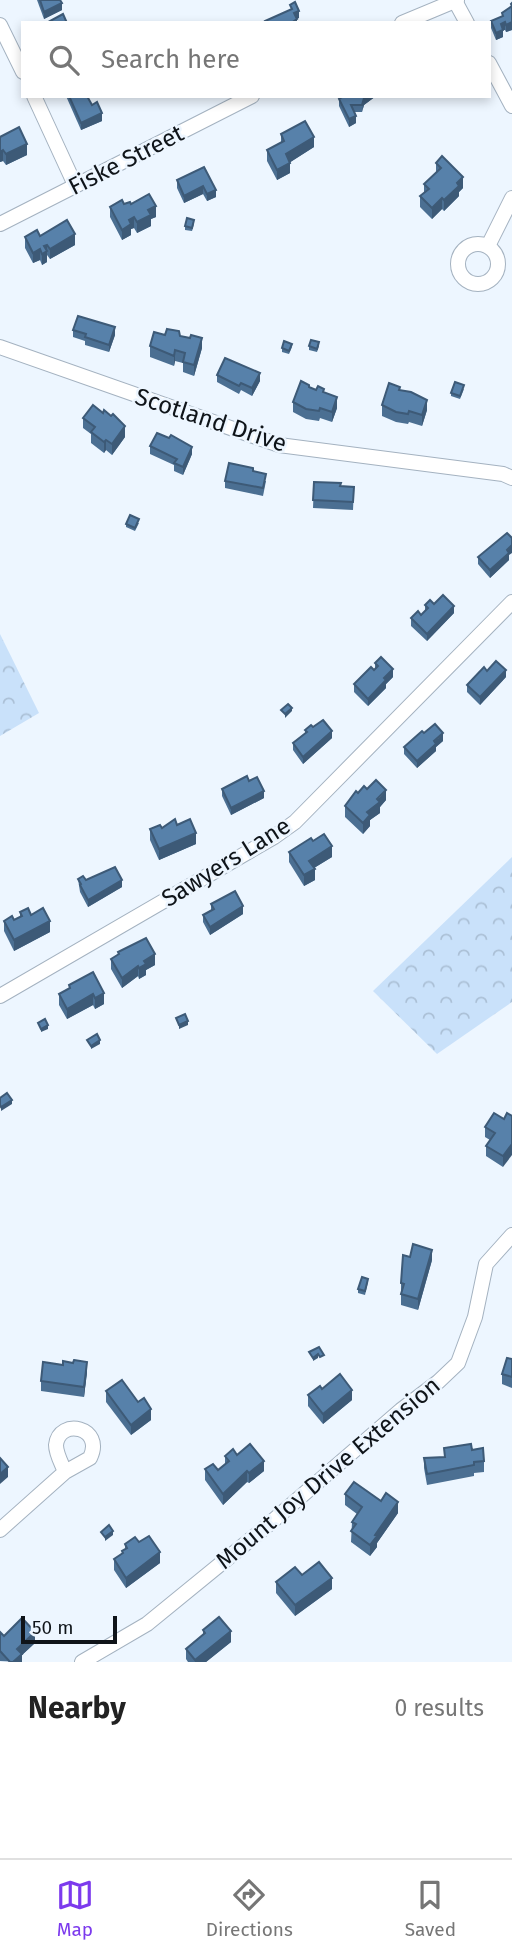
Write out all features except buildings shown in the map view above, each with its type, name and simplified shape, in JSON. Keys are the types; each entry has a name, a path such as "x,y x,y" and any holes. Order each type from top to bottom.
{"street":[{"path":"407,21 456,0 466,21"},
{"path":"0,25 21,68"},
{"path":"491,67 512,106"},
{"path":"35,98 75,186"},
{"name":"Fiske Street","path":"0,223 249,98"},
{"path":"488,246 512,198"},
{"name":"Scotland Drive","path":"0,347 279,445 503,474 512,478"},
{"name":"Sawyers Lane","path":"0,996 274,837 295,822 512,601"},
{"name":"Mount Joy Drive Extension","path":"82,1662 147,1623 261,1531 458,1363 475,1317 486,1264 512,1235"},
{"path":"0,1530 65,1472"}],"green space":[{"path":"0,634 39,713 0,736"},
{"path":"512,857 512,1002 437,1054 373,991"}]}
